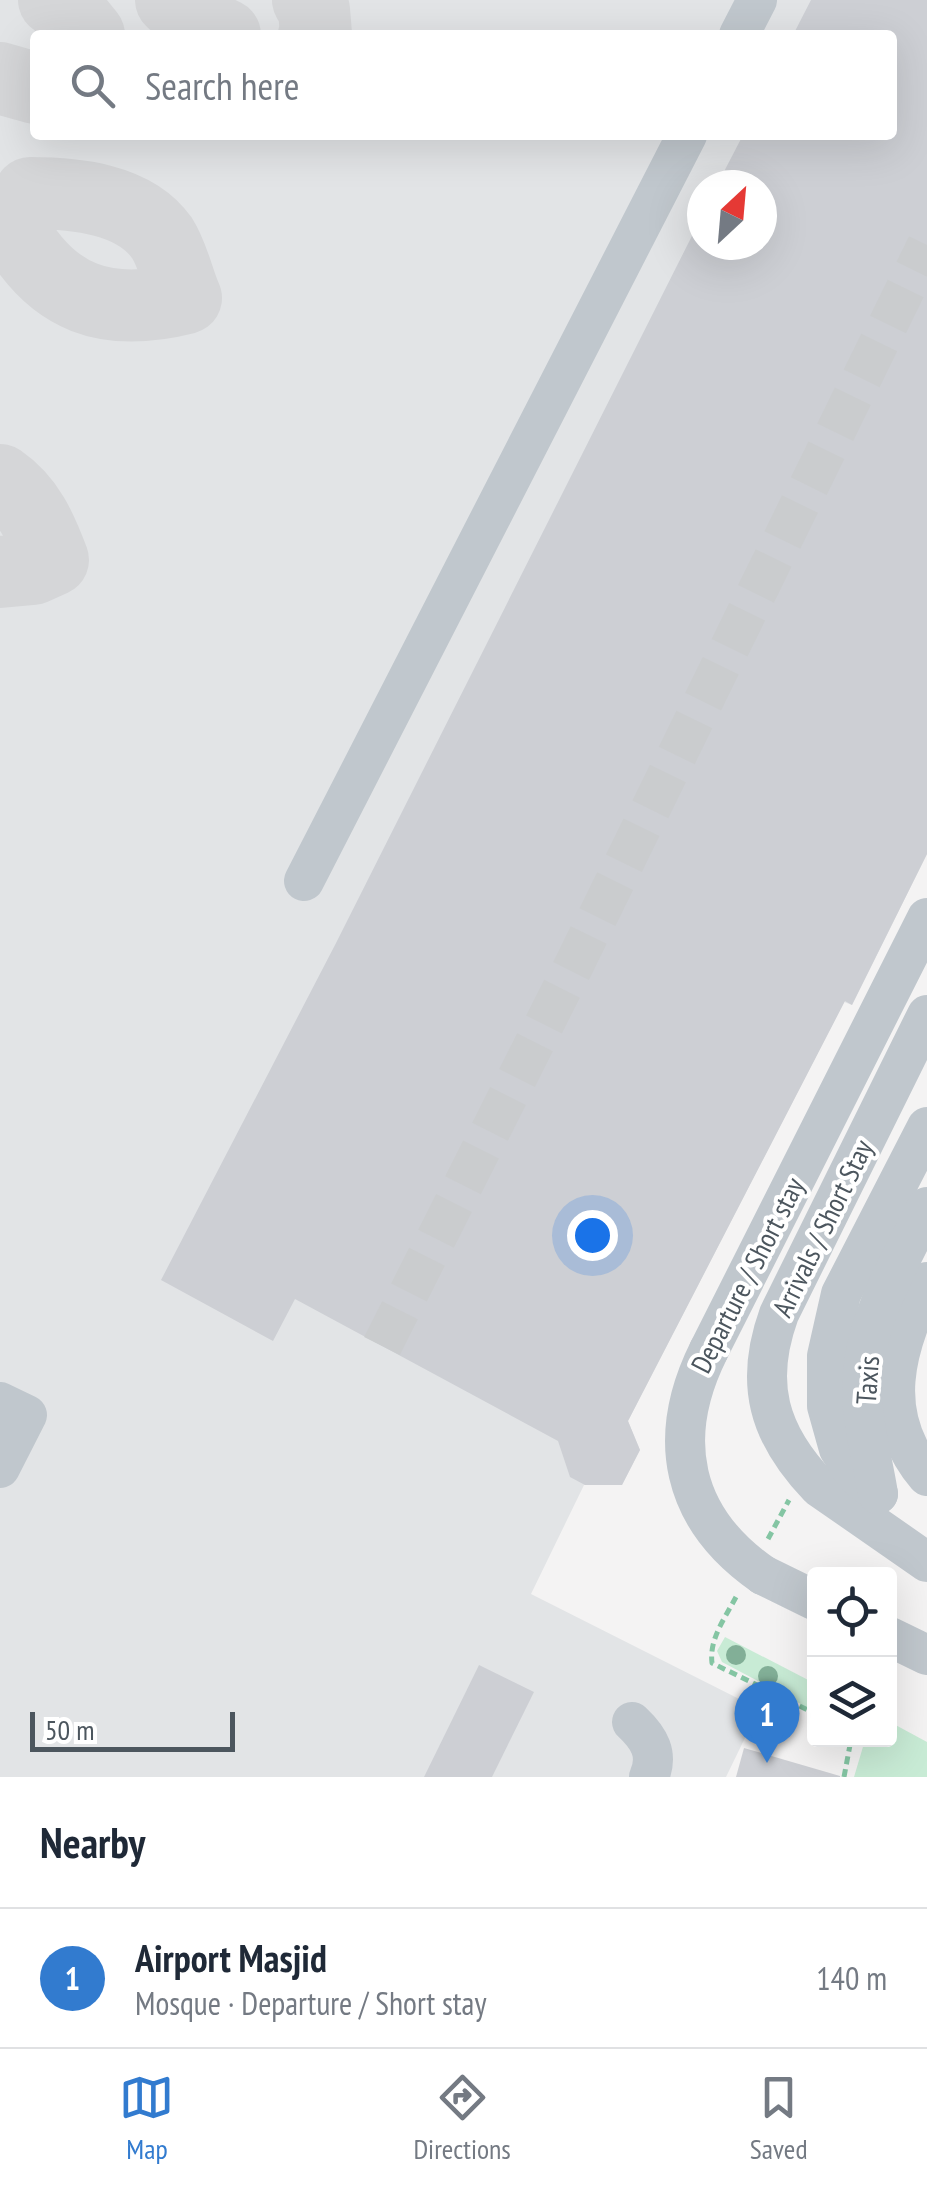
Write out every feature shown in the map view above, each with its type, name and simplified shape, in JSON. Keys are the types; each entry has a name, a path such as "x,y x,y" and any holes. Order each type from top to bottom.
{"street":[{"path":"742,30 757,0"},
{"path":"304,880 685,140"},
{"name":"Departure / Short stay","path":"807,1597 741,1560 721,1540 701,1510 687,1472 683,1438 686,1406 693,1382 927,918"},
{"name":"Arrivals / Short Stay","path":"921,1558 819,1486 792,1456 775,1424 765,1374 779,1314 927,1015"},
{"path":"878,1494 855,1474 839,1449 826,1406 827,1356 841,1294 927,1127"},
{"name":"Taxis","path":"921,1558 878,1494 864,1416 864,1364 876,1306 927,1207"},
{"path":"927,1282 906,1326 894,1382 897,1410 908,1446 927,1476"},
{"path":"0,1402 27,1416 0,1468"},
{"path":"897,1641 927,1656"},
{"path":"632,1722 646,1734 652,1748 649,1777"}],"path":[{"path":"844,1777 850,1747"}],"shaded area":[{"path":"0,0 927,0 927,854 852,1005 844,1002 628,1421 640,1450 622,1485 584,1485 531,1594 759,1709 726,1777 0,1777"}],"green space":[{"path":"725,1637 807,1679 807,1707 722,1662 717,1651"},
{"path":"897,1726 927,1742 927,1777 854,1777 863,1747 897,1747"}],"building":[{"path":"811,0 927,0 927,854 852,1005 845,1001 628,1421 640,1450 622,1485 585,1485 570,1477 558,1441 295,1299 273,1341 161,1280 335,945 687,246 687,260 777,260 777,170 725,170 740,140 897,140 897,30 796,30"},
{"path":"479,1665 534,1692 492,1777 424,1777"},
{"path":"744,1748 840,1776 840,1777 736,1777"}],"taxiway":[{"path":"54,0 67,8 85,30"},
{"path":"171,0 189,17 215,30"},
{"path":"308,0 314,10 316,30"},
{"path":"0,78 30,87"},
{"path":"12,227 45,272 84,297 131,306 186,298 162,238 136,214 83,197 30,193"},
{"path":"0,480 19,496 33,516 53,560 33,569 0,572"}],"tunnel":[{"path":"382,1346 574,965 927,245"}],"place":[{"name":"Airport Masjid","path":"767,1763"}]}
